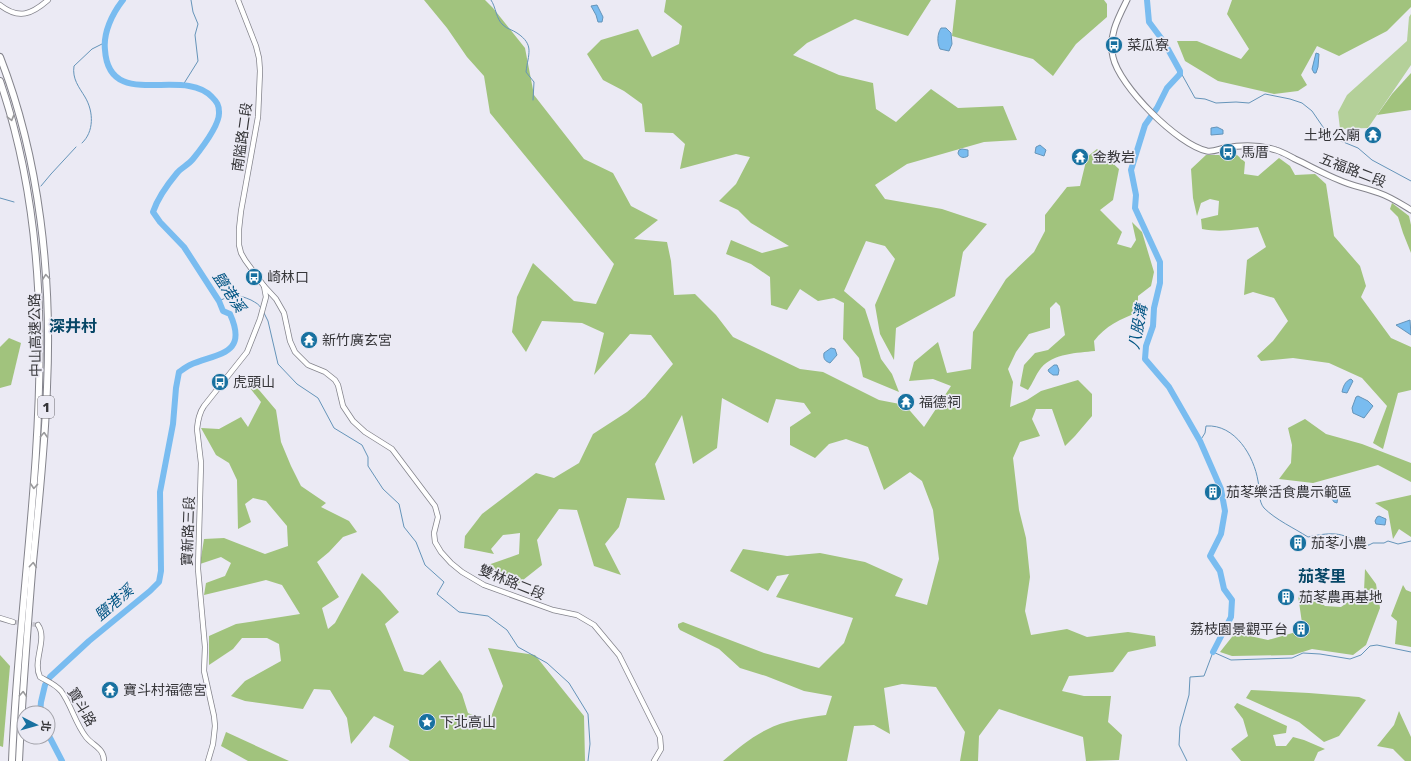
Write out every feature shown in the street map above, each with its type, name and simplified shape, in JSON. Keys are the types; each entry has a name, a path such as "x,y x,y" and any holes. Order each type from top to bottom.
{"highway":[{"name":"中山高速公路","path":"0,57 21,122 33,177 43,240 47,306 47,385 44,445 26,648 19,761"},
{"name":"中山高速公路","path":"0,81 11,118 26,184 35,246 39,310 40,382 37,438 12,761"}],"main road":[{"name":"五福路二段","path":"1127,0 1116,23 1112,36 1113,57 1116,68 1148,109 1168,128 1202,150 1212,152 1225,148 1246,146 1265,147 1278,150 1340,181 1378,192 1411,210"}],"street":[{"path":"0,5 10,12 24,13 37,10 48,0"},
{"name":"南隘路二段","path":"238,0 259,58 260,71 258,117 241,211 239,245 241,253 264,286"},
{"name":"寶新路三段","path":"208,761 215,726 204,671 205,647 198,569 201,476 197,429 200,412 244,356 250,345 265,302 266,293 264,286"},
{"name":"雙林路二段","path":"264,286 276,299 284,313 290,341 295,352 304,362 325,372 335,380 338,385 343,406 353,420 366,432 392,449 435,506 438,517 434,533 435,542 441,552 451,563 462,572 484,585 552,610 574,614 584,618 594,625 619,655 660,737 661,745 654,761"},
{"path":"0,618 13,622"},
{"name":"寶斗路","path":"38,625 41,634 37,668 40,678 53,684 62,692 78,726 87,738 100,750 104,761"}],"green space":[{"path":"424,0 485,0 493,8 525,48 534,95 548,113 584,159 613,173 631,206 658,220 634,239 667,242 671,261 674,295 695,294 716,315 733,337 800,369 823,372 879,400 905,405 924,427 951,386 933,379 909,381 914,362 938,342 947,373 971,369 973,332 1006,279 1034,252 1045,231 1045,215 1067,187 1080,186 1087,157 1097,149 1119,169 1113,200 1100,210 1122,232 1117,244 1131,248 1136,240 1132,222 1142,232 1154,272 1151,286 1138,296 1138,312 1120,320 1103,331 1094,341 1095,351 1073,353 1052,359 1046,363 1039,370 1028,390 1020,386 1024,365 1035,353 1048,350 1065,335 1060,306 1056,302 1050,308 1050,328 1029,334 1016,352 1008,369 1013,382 1010,407 1027,400 1041,391 1078,380 1092,394 1092,416 1065,446 1052,409 1036,409 1032,419 1040,436 1020,442 1013,458 1019,510 1026,538 1030,577 1025,611 1031,635 1067,629 1087,637 1128,632 1155,636 1156,646 1128,652 1113,672 1069,676 1062,691 1084,696 1111,696 1108,722 1122,735 1119,760 1086,761 1083,737 999,709 979,736 978,761 960,761 965,732 936,687 902,684 884,688 890,734 874,725 854,726 847,761 723,761 749,740 773,727 795,720 826,715 832,696 804,691 766,676 740,668 719,649 680,630 678,624 683,622 764,653 819,668 844,643 853,618 776,597 789,574 777,576 768,591 730,571 743,549 787,556 820,553 865,562 903,579 895,596 927,605 939,559 933,510 922,481 910,472 884,490 868,447 846,439 829,444 815,458 790,445 790,427 811,413 804,403 776,399 768,423 722,398 717,448 693,464 682,415 655,464 665,500 627,498 619,527 605,544 621,575 594,566 577,510 559,509 537,540 542,565 518,584 488,577 485,566 519,554 520,533 503,535 491,549 494,554 464,548 465,536 482,514 536,473 554,478 579,463 593,434 627,412 645,397 673,364 651,335 630,334 594,375 604,333 582,323 542,321 526,352 512,332 517,297 533,263 574,301 596,304 614,264 490,113 484,76 467,57 447,28"},
{"path":"666,0 931,0 908,36 855,19 807,43 793,55 839,75 873,83 876,109 896,122 931,89 958,108 1003,106 1017,140 984,142 907,164 875,185 885,199 942,209 987,224 963,252 955,296 896,328 894,360 880,334 875,305 895,259 885,246 866,241 844,291 865,309 881,359 892,374 899,392 863,377 859,358 843,339 844,303 834,298 818,301 800,289 787,310 771,305 770,277 751,264 726,254 731,240 762,253 789,246 751,223 738,210 719,201 736,184 750,157 736,154 680,169 685,144 673,133 645,132 642,104 624,91 603,80 587,54 601,40 638,29 652,57 679,44 682,26 664,12"},
{"path":"956,0 1104,0 1107,4 1107,17 1076,44 1053,76 1033,59 952,36"},
{"path":"1232,0 1411,0 1411,7 1387,31 1339,56 1317,46 1301,75 1307,85 1298,91 1274,94 1218,81 1185,61 1177,41 1197,41 1241,59 1249,49 1227,14"},
{"path":"1411,14 1411,65 1368,128 1340,129 1338,112 1347,95 1407,41 1409,17"},
{"path":"1411,73 1411,110 1377,115 1392,94"},
{"path":"1206,155 1237,155 1245,162 1244,174 1258,176 1279,158 1290,166 1295,175 1315,174 1326,184 1334,236 1360,266 1366,286 1361,297 1391,338 1411,347 1411,390 1398,393 1383,449 1373,443 1387,406 1362,378 1329,363 1293,358 1261,361 1257,356 1273,341 1288,321 1274,298 1253,292 1244,295 1247,260 1266,247 1258,227 1223,231 1202,229 1201,219 1218,215 1219,201 1210,199 1201,203 1197,216 1193,198 1191,169"},
{"path":"1392,203 1409,216 1411,225 1411,253 1398,217 1390,209"},
{"path":"9,338 21,343 11,385 0,388 0,347"},
{"path":"254,384 276,410 281,442 301,486 326,503 321,507 349,521 357,532 343,537 317,562 339,597 322,608 328,629 335,623 362,573 380,590 399,612 385,624 404,671 423,675 440,660 462,694 468,713 489,722 503,686 488,648 535,655 584,716 585,761 410,761 389,747 394,726 374,716 351,744 347,718 330,690 314,689 303,709 245,701 231,696 245,681 281,661 279,644 267,638 242,638 233,649 209,665 209,636 236,624 300,614 282,585 266,580 204,595 206,583 225,576 231,563 221,557 200,564 204,539 224,538 265,554 288,546 287,526 266,501 253,498 245,504 251,522 238,529 237,480 229,463 216,455 201,428 219,429 241,417 248,427 261,402 250,388"},
{"path":"1305,419 1326,434 1362,444 1411,463 1411,482 1378,465 1313,483 1279,479 1291,463 1292,445 1288,428"},
{"path":"1411,495 1411,537 1399,529 1393,539 1388,511 1375,503"},
{"path":"1365,569 1376,584 1380,608 1366,645 1353,655 1312,649 1293,655 1232,656 1220,652 1243,623 1250,636 1268,640 1303,630 1298,595 1310,592 1325,606 1341,607 1364,591"},
{"path":"1403,585 1406,590 1411,592 1411,647 1395,644 1397,621 1391,616"},
{"path":"0,655 10,666 3,747 0,746"},
{"path":"1251,690 1359,697 1366,700 1339,736 1324,742 1299,722 1246,698"},
{"path":"1237,703 1287,726 1286,733 1273,735 1276,746 1286,746 1293,737 1325,749 1318,752 1314,761 1241,761 1231,749 1248,736 1243,719 1234,707"},
{"path":"1399,711 1411,737 1411,761 1405,761 1393,749 1377,746 1394,725"},
{"path":"226,732 289,761 248,761 221,746"}],"water":[{"path":"597,5 603,17 602,22 598,22 591,6"},
{"path":"941,28 946,28 951,33 952,44 949,51 940,49 939,47 938,36"},
{"path":"1316,53 1319,54 1318,67 1316,73 1314,73 1312,69"},
{"path":"1217,127 1223,130 1223,134 1211,135 1211,128"},
{"path":"1040,145 1046,150 1044,156 1035,153 1036,147"},
{"path":"959,150 968,150 968,156 959,156"},
{"path":"1410,320 1411,335 1396,325"},
{"path":"831,348 835,349 837,355 830,363 825,360 824,353"},
{"path":"1054,365 1057,365 1059,370 1058,375 1053,375 1048,370"},
{"path":"1351,379 1353,381 1347,393 1342,392 1346,383"},
{"path":"1358,396 1368,401 1373,406 1364,418 1353,413 1352,408 1356,397"},
{"path":"1334,487 1339,488 1337,503 1332,499"},
{"path":"1379,516 1386,519 1385,525 1376,524 1375,521"}],"waterway":[{"name":"鹽港溪","path":"41,705 45,685 50,677 89,641 159,582 161,571 160,492 173,424 179,372 190,365 227,351 233,345 235,338 235,328 230,314 223,311 219,301 184,247 160,222 153,212 160,196 170,182 179,171 193,159 209,136 218,117 218,105 212,97 199,89 184,85 133,84 119,79 110,69 105,50 105,37 112,17 123,0"},
{"path":"183,85 198,61 195,35 198,24 193,12 191,0"},
{"path":"491,0 501,22 523,37 528,46 529,55 526,72 534,82 533,100"},
{"name":"八股溝","path":"1147,0 1149,22 1164,42 1180,71 1180,74 1167,88 1157,108 1145,125 1131,170 1136,195 1135,208 1160,262 1160,283 1154,308 1153,326 1146,346 1145,359 1169,387 1200,441 1221,489 1225,511 1221,534 1210,556 1220,571 1224,589 1232,600 1231,617 1213,652"},
{"path":"82,143 91,128 91,115 88,103 75,79 74,66 92,49 104,43"},
{"path":"1180,71 1195,98 1205,99 1216,103 1249,103 1265,94 1302,103 1312,111 1323,127 1336,139 1358,148 1372,160 1411,181"},
{"path":"41,186 76,147"},
{"path":"0,198 14,202"},
{"path":"219,301 228,297 238,296 251,300 261,308"},
{"path":"264,313 268,321 278,364 297,384 318,398 334,428 362,445 368,457 368,466 383,489 399,504 404,527 416,542 425,565 444,582 437,594 459,612 488,616 507,630 518,647 547,663 569,683 588,714 590,744 588,761"},
{"path":"1200,441 1205,433 1206,426 1226,430 1234,436 1247,452 1256,471 1261,502 1264,508 1280,520 1308,537 1322,534 1342,535 1348,537 1359,546 1373,543 1384,543 1388,541 1398,544 1411,541"},
{"path":"1187,761 1179,745 1180,727 1189,695 1190,677 1204,676 1213,652 1231,660 1292,658 1303,653 1350,659 1361,655 1370,646 1377,645 1411,652"},
{"name":"鹽港溪","path":"54,745 62,761"}],"tunnel":[{"path":"13,622 38,625"}],"place":[{"name":"菜瓜寮","path":"1114,45"},
{"name":"土地公廟","path":"1373,135"},
{"name":"馬厝","path":"1228,152"},
{"name":"金教岩","path":"1080,157"},
{"name":"崎林口","path":"254,277"},
{"name":"新竹廣玄宮","path":"309,340"},
{"name":"虎頭山","path":"220,382"},
{"name":"福德祠","path":"906,402"},
{"name":"茄苳樂活食農示範區","path":"1213,492"},
{"name":"茄苳小農","path":"1298,543"},
{"name":"茄苳農再基地","path":"1286,597"},
{"name":"荔枝園景觀平台","path":"1301,629"},
{"name":"寶斗村福德宮","path":"110,690"},
{"name":"下北高山","path":"427,722"}],"district":[{"name":"深井村","path":"73,326"},
{"name":"茄苳里","path":"1322,576"}]}
